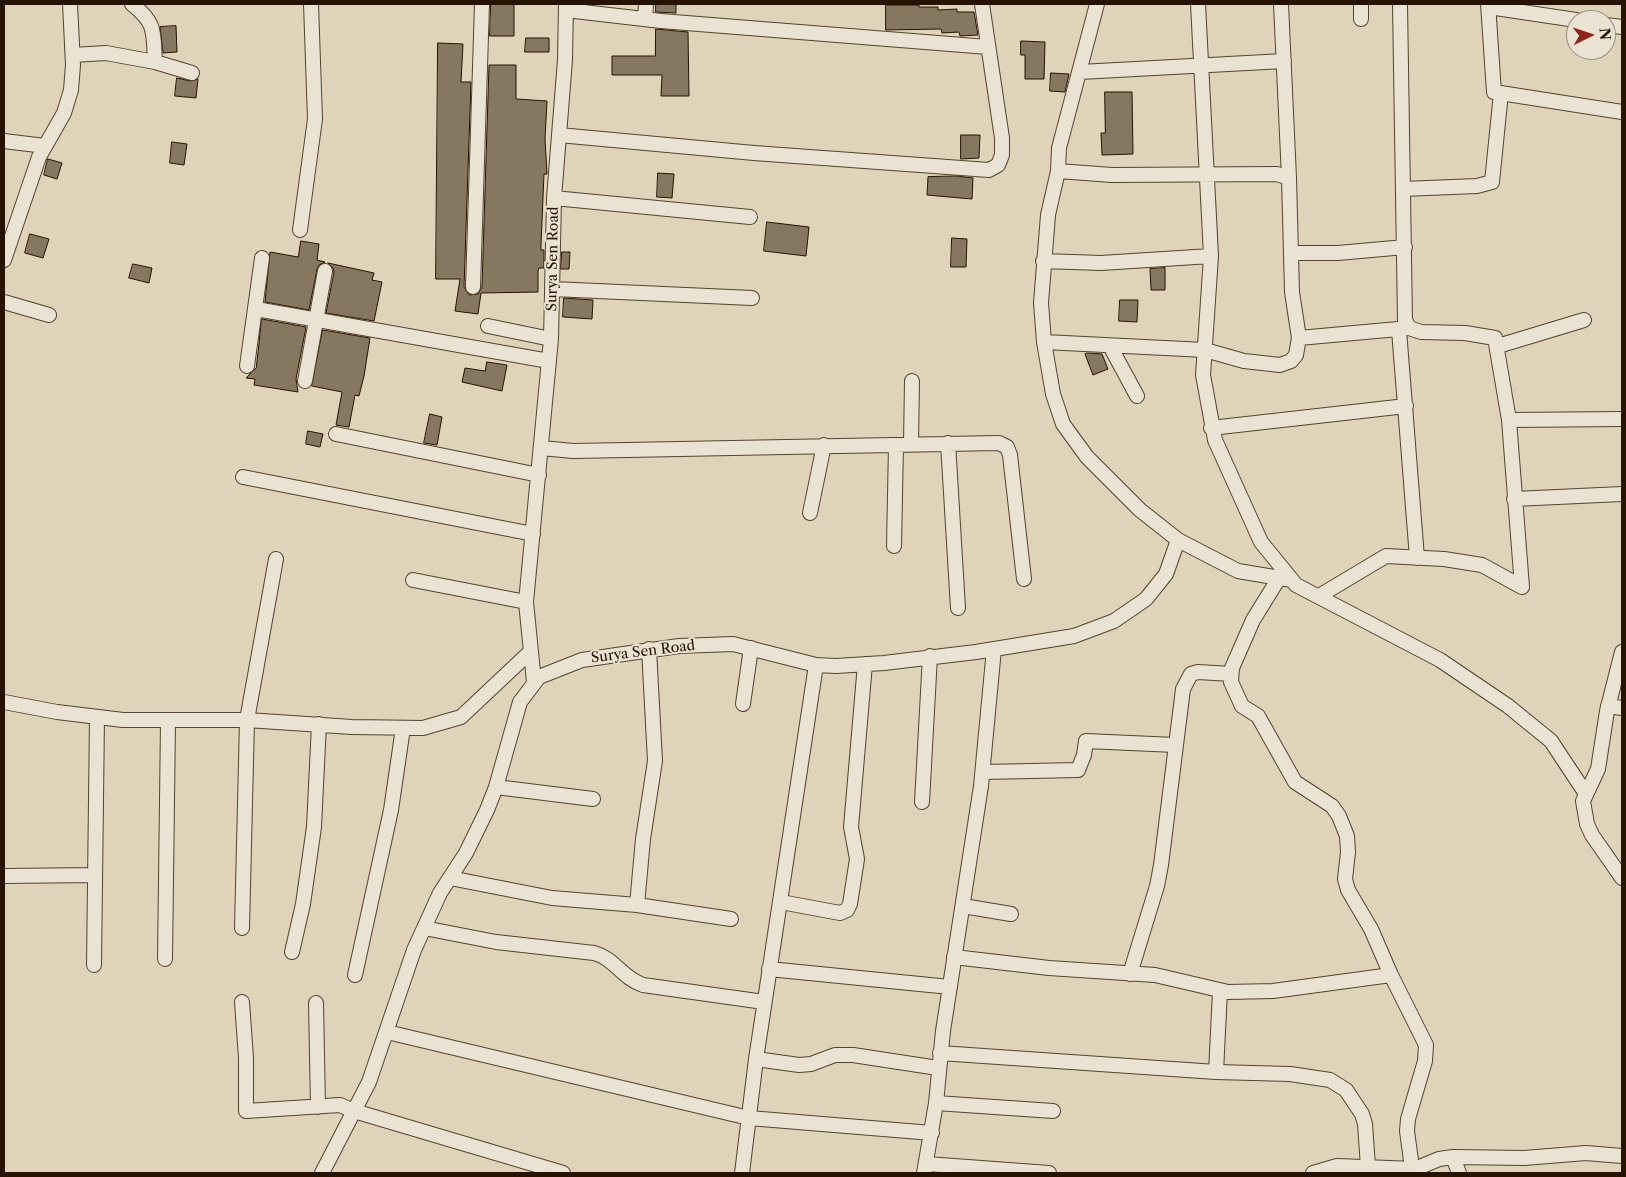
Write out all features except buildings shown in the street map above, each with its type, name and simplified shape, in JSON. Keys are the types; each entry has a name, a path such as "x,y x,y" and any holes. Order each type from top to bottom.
{"street":[{"path":"4,260 45,146 64,113 72,90 73,55 70,4"},
{"path":"132,4 147,16 152,25 155,62"},
{"path":"300,230 315,119 311,4"},
{"path":"473,287 482,4"},
{"path":"645,19 646,4"},
{"path":"559,135 754,154 989,170 998,165 1002,155 1002,138 982,4"},
{"path":"1097,4 1059,148 1058,171 1048,216 1043,261 1041,303 1044,342 1053,394 1063,424 1094,464 1140,510 1178,540 1238,571 1286,579 1440,660 1508,706 1551,741 1586,794"},
{"path":"1198,4 1211,256 1203,375 1211,428 1261,542 1286,579"},
{"path":"1044,342 1205,350 1244,360 1280,365 1291,361 1296,355 1299,338 1292,292 1282,4"},
{"path":"1361,4 1361,19"},
{"path":"1400,4 1406,406 1417,558"},
{"path":"1566,18 1489,5 1494,92 1622,112"},
{"path":"566,7 645,19 988,47"},
{"name":"Surya Sen Road","path":"534,682 526,602 551,339 554,198 566,7"},
{"path":"73,55 106,53 155,62 192,73"},
{"path":"1080,72 1284,61"},
{"path":"1403,189 1477,186 1492,182 1501,93"},
{"path":"4,141 45,146"},
{"path":"1058,171 1112,174 1277,174 1289,178"},
{"path":"554,198 750,217"},
{"path":"1292,253 1338,253 1405,247"},
{"path":"1043,261 1101,263 1211,256"},
{"path":"247,366 262,258"},
{"path":"305,381 325,271"},
{"path":"553,289 752,298"},
{"path":"4,302 48,315"},
{"path":"256,309 549,361"},
{"path":"1498,346 1584,320"},
{"path":"488,326 551,339"},
{"path":"1299,338 1404,329 1421,332 1465,332 1496,338 1509,420 1522,587 1482,565 1444,559 1386,556 1319,596"},
{"path":"1110,346 1137,396"},
{"path":"911,444 912,381"},
{"path":"1211,428 1406,406"},
{"path":"1509,420 1622,419"},
{"path":"336,434 539,475"},
{"path":"948,443 958,608"},
{"path":"542,448 573,451 999,443 1007,447 1014,476 1024,579"},
{"path":"810,513 824,445"},
{"path":"894,546 896,445"},
{"path":"243,476 533,534"},
{"path":"1514,499 1622,494"},
{"name":"Surya Sen Road","path":"534,682 539,677 582,660 649,649 733,644 816,665 865,664 994,649 1074,636 1114,621 1140,604 1166,574 1178,540"},
{"path":"242,928 247,720 276,559"},
{"path":"1286,579 1253,620 1232,668 1231,682 1242,706 1258,716 1295,782 1332,806 1339,816 1347,836 1348,852 1345,879 1348,890 1371,929 1391,975 1426,1045 1425,1061 1408,1119 1407,1131 1412,1168"},
{"path":"413,580 526,602"},
{"path":"743,704 751,648"},
{"path":"637,905 643,839 655,761 649,649"},
{"path":"994,649 983,772 954,957 938,1068 932,1133 925,1168 1049,1173"},
{"path":"4,702 97,718 168,721 247,720 352,728 423,728 461,717 530,652"},
{"path":"1622,652 1608,706 1598,769 1583,801 1587,824 1599,847 1622,878"},
{"path":"922,802 930,656"},
{"path":"780,902 840,913 847,910 850,904 857,859 851,826 865,664"},
{"path":"742,1173 764,1002 816,665"},
{"path":"1130,974 1157,886 1183,689 1191,674 1198,672 1231,674"},
{"path":"322,1173 369,1082 414,950 440,893 466,853 496,787 520,702 534,682"},
{"path":"1608,706 1622,708"},
{"path":"94,965 97,718"},
{"path":"165,959 168,721"},
{"path":"292,952 303,904 314,827 319,724"},
{"path":"355,975 391,810 403,728"},
{"path":"983,772 1078,770 1084,754 1086,741 1175,744"},
{"path":"496,787 593,799"},
{"path":"4,876 95,875"},
{"path":"450,878 552,898 637,905 731,919"},
{"path":"963,906 1011,914"},
{"path":"424,928 496,942 594,953 602,955 631,981 643,985 764,1002"},
{"path":"954,957 1048,968 1155,975 1220,990 1273,991 1391,975"},
{"path":"769,969 950,987"},
{"path":"1216,1072 1220,990"},
{"path":"242,1002 246,1058 246,1111 340,1106 354,1112 562,1173"},
{"path":"316,1003 318,1107"},
{"path":"387,1032 749,1118 932,1133"},
{"path":"940,1054 1216,1072 1290,1074 1330,1080 1346,1090 1362,1114 1365,1124 1368,1167"},
{"path":"756,1059 799,1065 811,1064 835,1055 853,1055 938,1068"},
{"path":"936,1103 1053,1111"},
{"path":"1313,1173 1331,1167 1419,1168 1433,1161 1453,1157 1507,1158 1586,1153 1622,1156"},
{"path":"1453,1157 1459,1173"}]}
